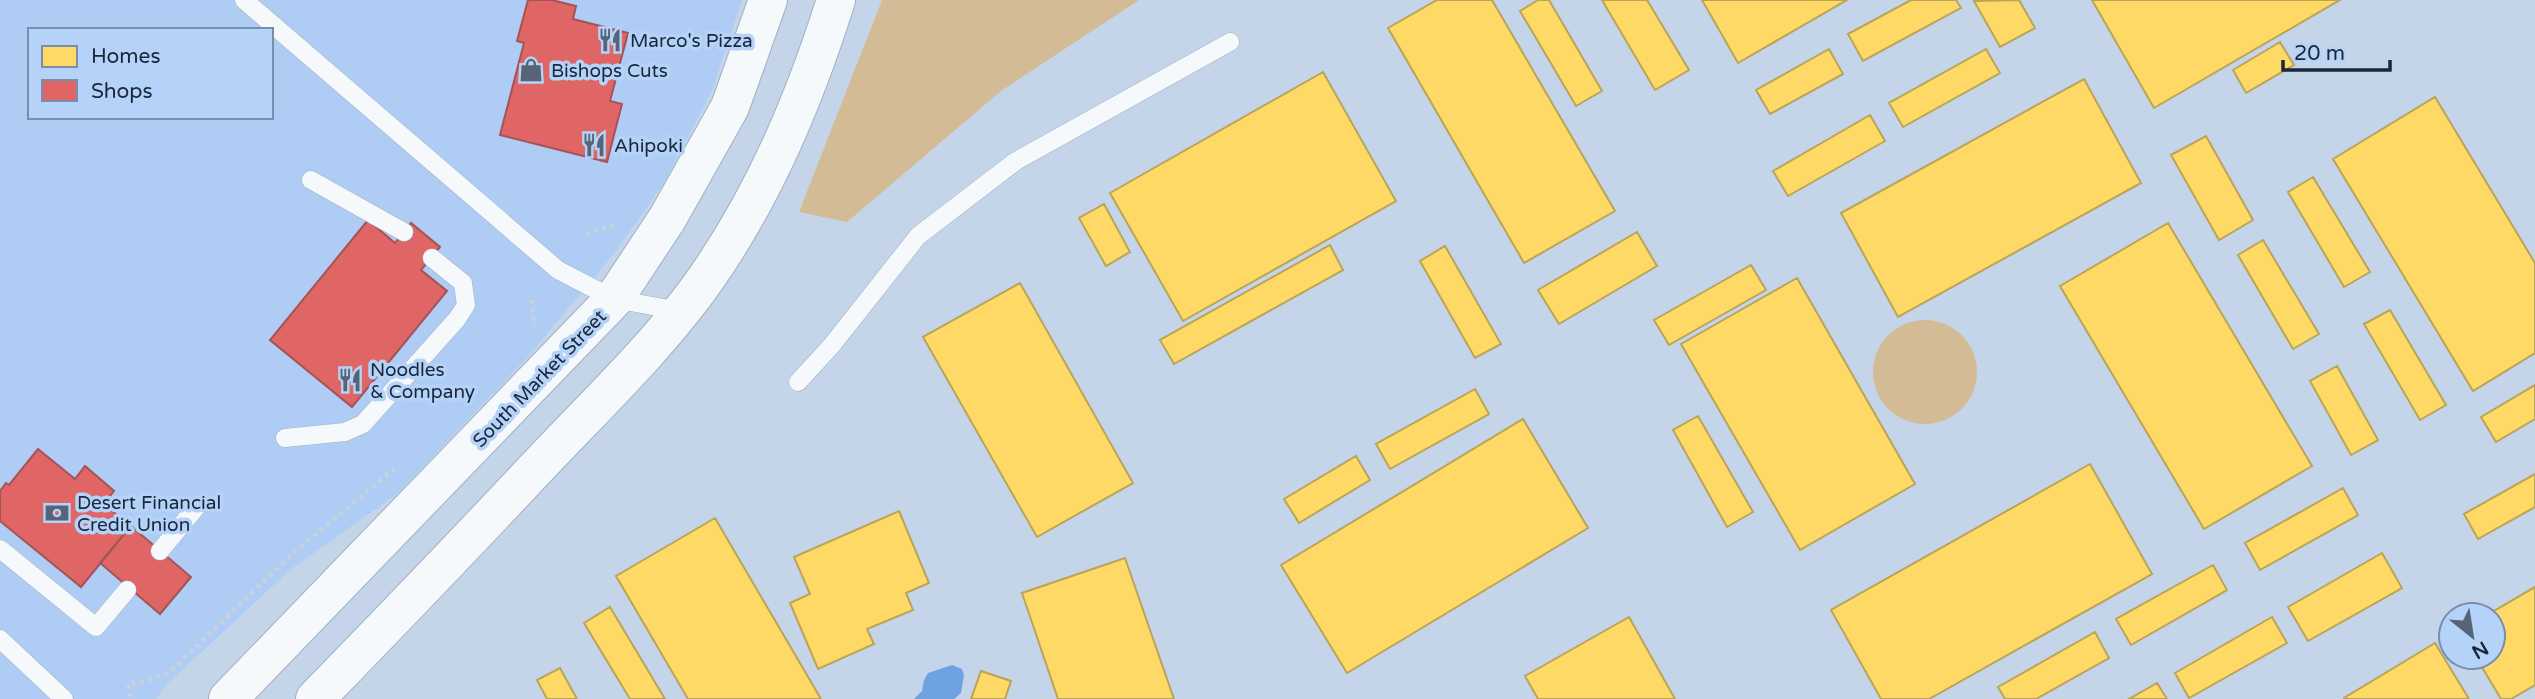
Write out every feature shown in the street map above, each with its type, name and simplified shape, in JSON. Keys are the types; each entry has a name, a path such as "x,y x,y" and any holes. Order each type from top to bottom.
{"street":[{"name":"South Market Street","path":"228,699 614,299 667,219 730,107 768,0"},
{"path":"315,699 608,394 706,277 737,228 783,143 813,73 836,0"}],"lane":[{"path":"244,0 558,270 614,299 680,311"},
{"path":"798,383 832,345 918,236 1016,161 1230,41"},
{"path":"311,180 404,232"},
{"path":"285,438 345,432 363,424 457,318 466,305 463,283 432,258"},
{"path":"160,551 198,505"},
{"path":"0,549 96,628 127,590"},
{"path":"0,639 64,699"}],"path":[{"path":"586,234 620,223"},
{"path":"532,300 534,329"},
{"path":"130,697 128,684 169,673 290,556 397,466"}],"shaded area":[{"path":"0,0 742,0 712,91 664,183 613,255 526,359 397,494 290,570 166,685 156,699 0,699"},
{"path":"882,0 1139,0 1001,91 847,222 799,212"},
{"path":"1925,320 1945,324 1968,343 1973,352 1977,372 1973,392 1954,415 1945,420 1925,424 1905,420 1882,401 1877,392 1873,372 1877,352 1896,329 1905,324"},
{"path":"952,665 962,669 964,675 961,693 954,699 914,699 922,691 928,673"}],"building: Homes":[{"path":"1437,0 1492,0 1615,211 1524,263 1388,28"},
{"path":"1538,0 1549,0 1602,91 1576,106 1520,11"},
{"path":"1602,0 1647,0 1689,70 1655,90"},
{"path":"1702,0 1847,0 1738,63"},
{"path":"1911,0 1956,0 1961,8 1863,61 1848,34"},
{"path":"2019,0 2035,28 2000,47 1974,1"},
{"path":"2092,0 2340,0 2154,108"},
{"path":"2280,42 2294,65 2246,93 2233,70"},
{"path":"1829,49 1843,74 1770,114 1756,90"},
{"path":"1986,49 2000,73 1903,127 1889,103"},
{"path":"1323,72 1396,201 1183,321 1110,193"},
{"path":"2084,79 2141,183 1898,317 1841,213"},
{"path":"2435,97 2535,263 2535,353 2473,391 2333,159"},
{"path":"1870,115 1885,141 1788,196 1773,171"},
{"path":"2206,136 2253,220 2219,240 2171,155"},
{"path":"2313,177 2370,272 2344,287 2288,192"},
{"path":"1104,204 1130,252 1106,266 1079,218"},
{"path":"2168,223 2312,466 2204,529 2060,286"},
{"path":"1637,232 1657,266 1559,324 1538,290"},
{"path":"2263,240 2319,334 2293,349 2238,255"},
{"path":"1330,245 1343,270 1174,364 1160,340"},
{"path":"1445,246 1501,344 1475,358 1420,261"},
{"path":"1751,265 1766,290 1669,345 1654,320"},
{"path":"1797,278 1915,484 1800,550 1681,344"},
{"path":"1020,283 1133,483 1037,537 923,337"},
{"path":"2390,310 2446,405 2420,420 2364,324"},
{"path":"2337,366 2378,440 2351,455 2310,381"},
{"path":"2535,385 2535,419 2496,442 2481,417"},
{"path":"1475,389 1489,414 1390,469 1376,444"},
{"path":"1698,416 1753,512 1727,527 1673,430"},
{"path":"1523,419 1588,528 1347,673 1281,565"},
{"path":"1356,456 1370,480 1299,523 1284,499"},
{"path":"2090,464 2152,574 1929,699 1881,699 1831,610"},
{"path":"2535,474 2535,507 2478,539 2464,514"},
{"path":"2343,488 2358,515 2260,570 2245,543"},
{"path":"899,511 929,583 906,593 913,610 867,629 874,644 818,669 790,603 810,594 794,557"},
{"path":"715,518 821,699 688,699 616,576"},
{"path":"2382,553 2402,588 2308,641 2288,607"},
{"path":"1125,558 1174,699 1058,699 1022,593"},
{"path":"2213,565 2227,590 2131,645 2116,619"},
{"path":"2535,587 2535,685 2511,699 2501,699 2484,671 2507,671 2507,603"},
{"path":"610,607 665,699 630,699 584,623"},
{"path":"1629,617 1675,699 1538,699 1525,676"},
{"path":"2272,617 2287,643 2189,698 2175,673"},
{"path":"2095,632 2109,658 2036,699 2005,699 1998,687"},
{"path":"2435,643 2437,671 2452,671 2469,699 2345,699"},
{"path":"560,668 577,699 547,699 537,680"},
{"path":"981,671 1011,681 1005,699 971,699"},
{"path":"2157,683 2167,699 2129,699"}],"building: Shops":[{"path":"528,0 552,0 576,6 573,19 628,33 610,101 622,104 607,162 500,135 524,43 517,41"},
{"path":"368,220 395,243 411,223 440,247 421,270 447,291 352,407 270,340"},
{"name":"Desert Financial Credit Union","path":"38,449 75,479 85,466 114,491 104,504 131,526 81,587 0,521 0,491 6,483 9,485"},
{"path":"131,526 191,577 160,614 100,563"}],"place":[{"name":"Marco's Pizza","path":"610,40"},
{"name":"Bishops Cuts","path":"531,70"},
{"name":"Ahipoki","path":"594,145"},
{"name":"Noodles & Company","path":"350,380"},
{"name":"Desert Financial Credit Union","path":"57,513"}]}
